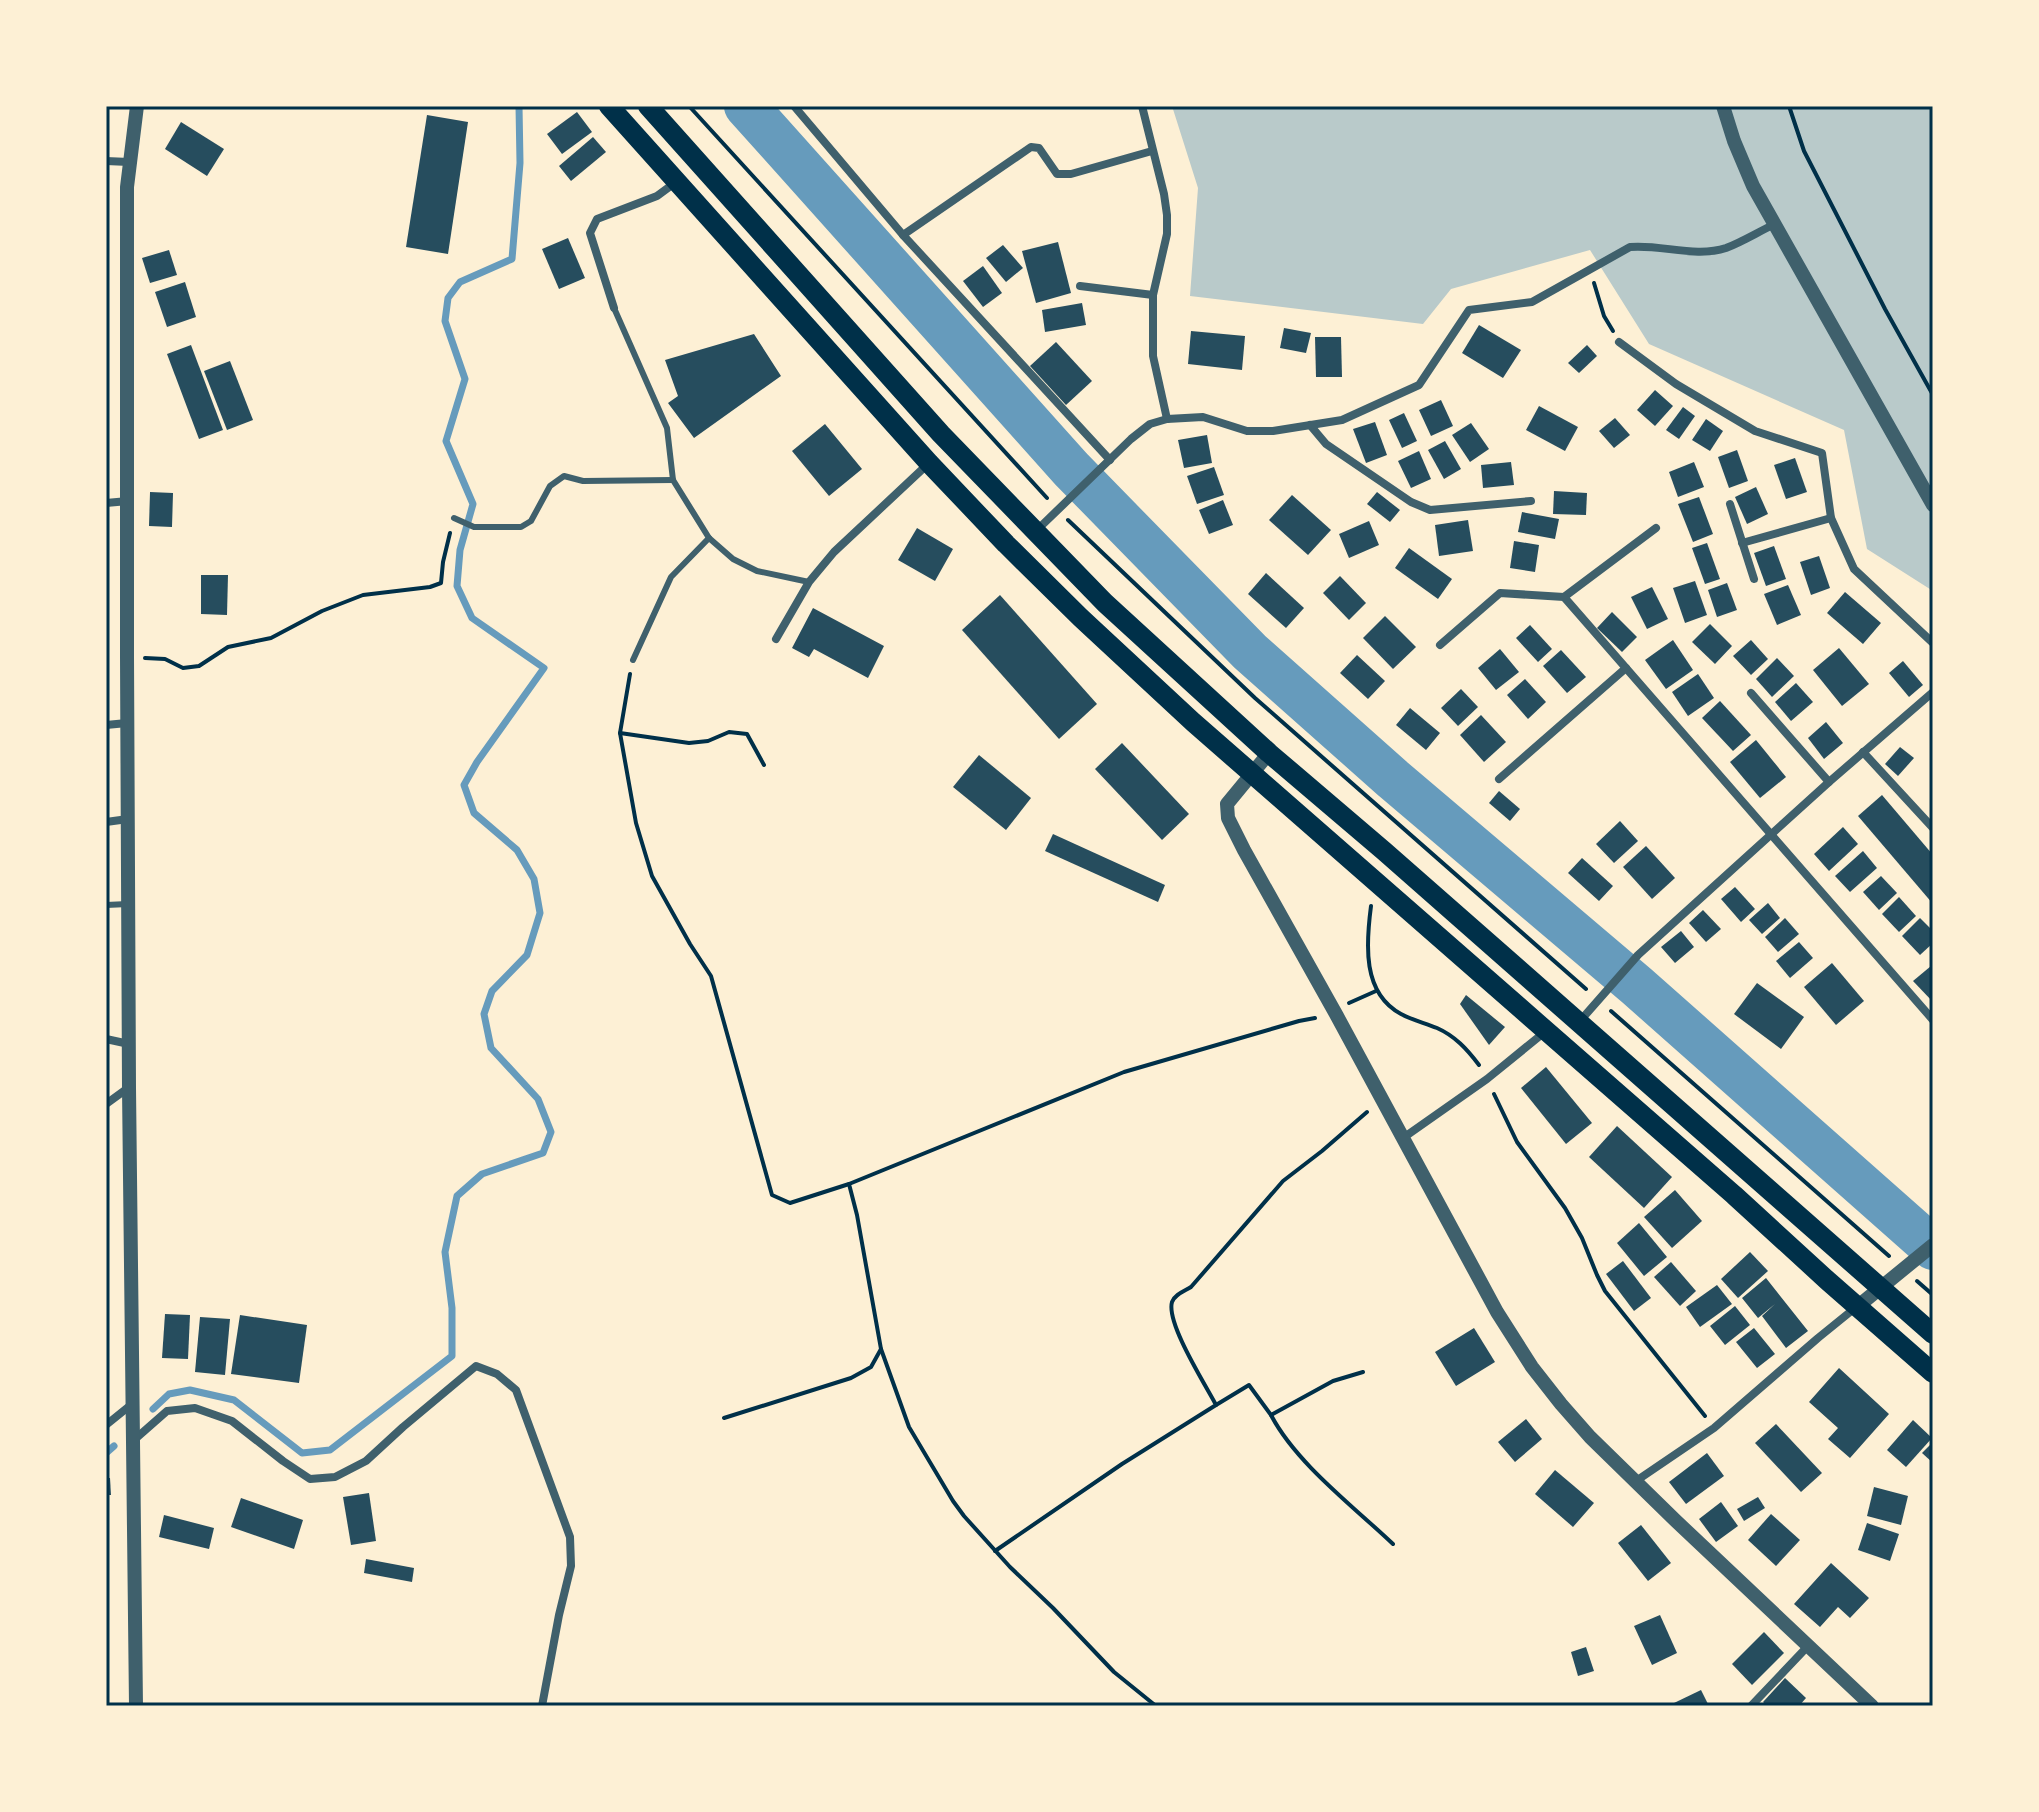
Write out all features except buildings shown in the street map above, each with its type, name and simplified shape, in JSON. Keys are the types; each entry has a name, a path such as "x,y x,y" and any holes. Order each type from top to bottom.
{"main road":[{"path":"609,106 929,463 1081,618 1193,722 1933,1373"},
{"path":"648,106 941,434 1105,603 1269,753 1933,1334"}],"street":[{"path":"136,1706 129,1088 127,187 137,106"},
{"path":"794,106 903,235 1110,460"},
{"path":"1142,106 1167,215 1167,234 1153,295 1153,356 1167,419"},
{"path":"1723,106 1742,161 1773,225 1933,505"},
{"path":"903,235 1031,147 1039,148 1057,174 1071,174 1152,151"},
{"path":"106,161 129,162"},
{"path":"614,308 590,233 597,219 657,196 677,182"},
{"path":"1035,532 1150,424 1167,419 1203,417 1247,431 1273,431 1342,420 1419,385 1469,310 1532,302 1630,247 1648,245 1678,251 1725,248 1773,225"},
{"path":"1080,286 1153,295"},
{"path":"1619,342 1676,384 1755,431 1822,453 1831,518 1854,569 1933,643"},
{"path":"1310,425 1326,444 1411,502 1430,510 1531,501"},
{"path":"776,639 809,582 834,552 929,463"},
{"path":"106,503 128,501"},
{"path":"1730,504 1754,579"},
{"path":"1742,543 1831,518"},
{"path":"1440,645 1500,593 1564,597 1656,528"},
{"path":"1564,597 1933,1020"},
{"path":"1499,779 1626,668"},
{"path":"1579,1023 1638,955 1933,692"},
{"path":"1751,693 1829,782"},
{"path":"106,725 127,723"},
{"path":"1863,752 1933,828"},
{"path":"1269,753 1227,804 1228,818 1518,1348 1576,1421 1676,1521 1872,1706"},
{"path":"106,822 128,819"},
{"path":"1403,1138 1487,1079 1546,1031"},
{"path":"106,1039 129,1044"},
{"path":"106,1104 129,1088"},
{"path":"1636,1481 1714,1428 1857,1307 1912,1272 1933,1245"},
{"path":"134,1441 167,1411 195,1408 232,1421 310,1479 335,1477 366,1461 476,1366 497,1374 516,1390 570,1537 571,1566 542,1706"},
{"path":"106,1425 133,1403"},
{"path":"1751,1706 1808,1646"}],"lane":[{"path":"614,308 667,428 673,480 709,538 733,559 757,571 809,582"},
{"path":"454,518 474,527 521,527 531,521 550,486 564,476 583,481 673,480"},
{"path":"633,660 671,577 709,538"},
{"path":"106,905 128,904"}],"path":[{"path":"689,106 1048,500"},
{"path":"1789,106 1804,151 1933,395"},
{"path":"1589,270 1604,316 1619,342"},
{"path":"127,656 165,659 183,668 199,666 228,647 271,638 322,611 363,595 441,583 454,518"},
{"path":"1066,519 1255,698 1601,997 1893,1260"},
{"path":"633,660 620,733 636,823 652,876 711,976 772,1195 790,1203 849,1184 1124,1072 1335,1013 1376,991"},
{"path":"620,733 689,743 708,741 729,732 747,734 764,765"},
{"path":"1371,904 1369,966 1376,991 1400,1013 1454,1037 1471,1054 1487,1079 1517,1142 1565,1208 1582,1238 1605,1291 1714,1428"},
{"path":"1216,1405 1175,1329 1171,1305 1174,1297 1191,1287 1283,1181 1367,1111 1374,1122"},
{"path":"849,1184 881,1349 909,1427 964,1516 1114,1672 1156,1706"},
{"path":"1912,1272 1933,1295"},
{"path":"724,1418 851,1378 871,1367 881,1349"},
{"path":"1271,1415 1333,1381 1363,1372"},
{"path":"995,1551 1122,1464 1249,1385 1281,1434 1302,1459 1393,1544"}],"shaded area":[{"path":"1172,106 1933,106 1933,591 1867,549 1844,430 1649,344 1590,250 1451,289 1423,324 1190,296 1198,188"}],"waterway":[{"path":"153,1409 169,1394 190,1390 234,1400 302,1453 330,1450 452,1356 452,1308 445,1252 457,1196 482,1174 543,1153 551,1132 538,1099 491,1048 484,1014 492,991 527,955 540,913 534,879 517,850 474,813 464,785 544,668 472,618 457,586 460,550 473,504 446,441 465,379 445,321 448,298 460,282 512,259 520,163 519,106"},
{"path":"746,106 1071,469 1250,652 1393,779 1637,986 1933,1248"},
{"path":"106,1453 114,1446"}]}
